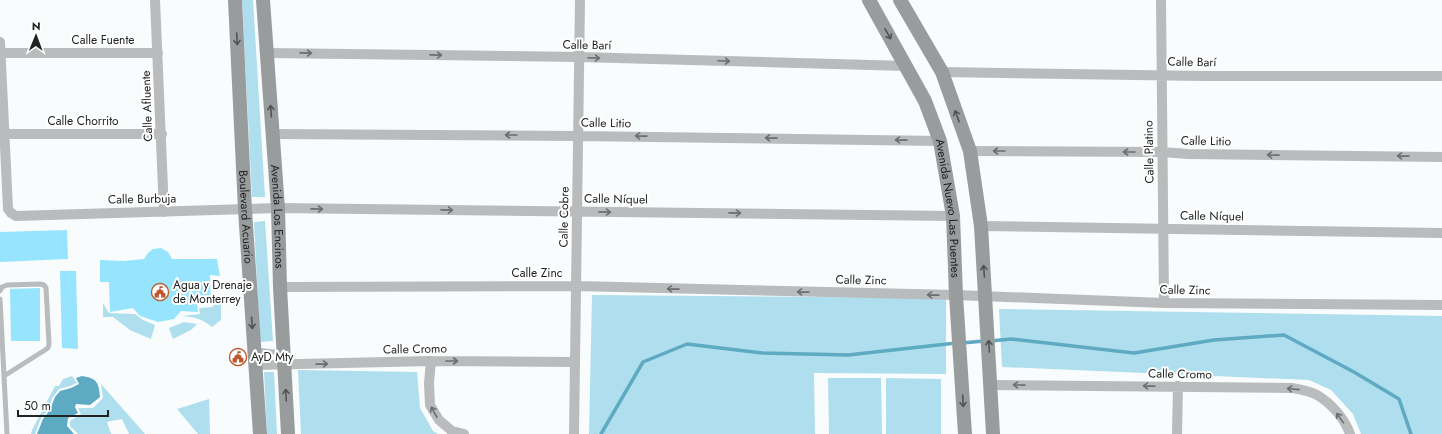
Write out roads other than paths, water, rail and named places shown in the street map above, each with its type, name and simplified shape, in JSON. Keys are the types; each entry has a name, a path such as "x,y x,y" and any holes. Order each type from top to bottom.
{"street":[{"name":"Calle Afluente","path":"155,0 162,134 164,212"},
{"name":"Boulevard Acuario","path":"235,0 245,210 260,434"},
{"name":"Avenida Los Encinos","path":"263,0 278,208 280,287 288,434"},
{"name":"Calle Cobre","path":"574,434 580,0"},
{"name":"Avenida Nuevo Las Puentes","path":"869,0 907,66 925,101 940,141 953,216 956,295 965,434"},
{"path":"900,0 942,72 970,151 981,226 994,434"},
{"name":"Calle Platino","path":"1162,0 1164,303"},
{"path":"0,42 5,134"},
{"name":"Calle Fuente","path":"0,53 158,53"},
{"name":"Calle Barí","path":"267,53 579,57 907,66"},
{"name":"Calle Barí","path":"942,72 1162,75 1442,76"},
{"name":"Calle Burbuja","path":"5,134 8,209 16,216 278,208"},
{"name":"Calle Chorrito","path":"5,134 162,134"},
{"name":"Calle Litio","path":"273,134 578,136 940,141"},
{"name":"Calle Litio","path":"970,151 1442,156"},
{"name":"Calle Níquel","path":"278,208 953,216"},
{"name":"Calle Níquel","path":"981,226 1442,233"},
{"name":"Calle Zinc","path":"280,287 576,286 956,295 1164,303 1442,305"},
{"name":"Calle Cromo","path":"255,364 284,359 575,362"},
{"path":"431,361 429,383 430,405 439,420 452,432 464,434"},
{"name":"Calle Cromo","path":"991,385 1293,388 1304,390 1316,395 1328,403 1341,417 1350,434"},
{"path":"1177,434 1178,386"}],"lane":[{"path":"0,291 2,287 7,285 44,285 46,288 49,344 48,348 4,376"},
{"path":"0,299 7,434"},
{"path":"254,350 284,359"}],"waterway":[{"path":"990,341 1011,339 1134,353 1214,340 1284,335 1354,372 1399,399 1411,434"},
{"path":"962,343 984,341"},
{"path":"601,434 643,362 687,344 762,353 848,355 956,343"}],"place":[{"name":"Agua y Drenaje de Monterrey","path":"160,292"},
{"name":"AyD Mty","path":"238,357"}]}
